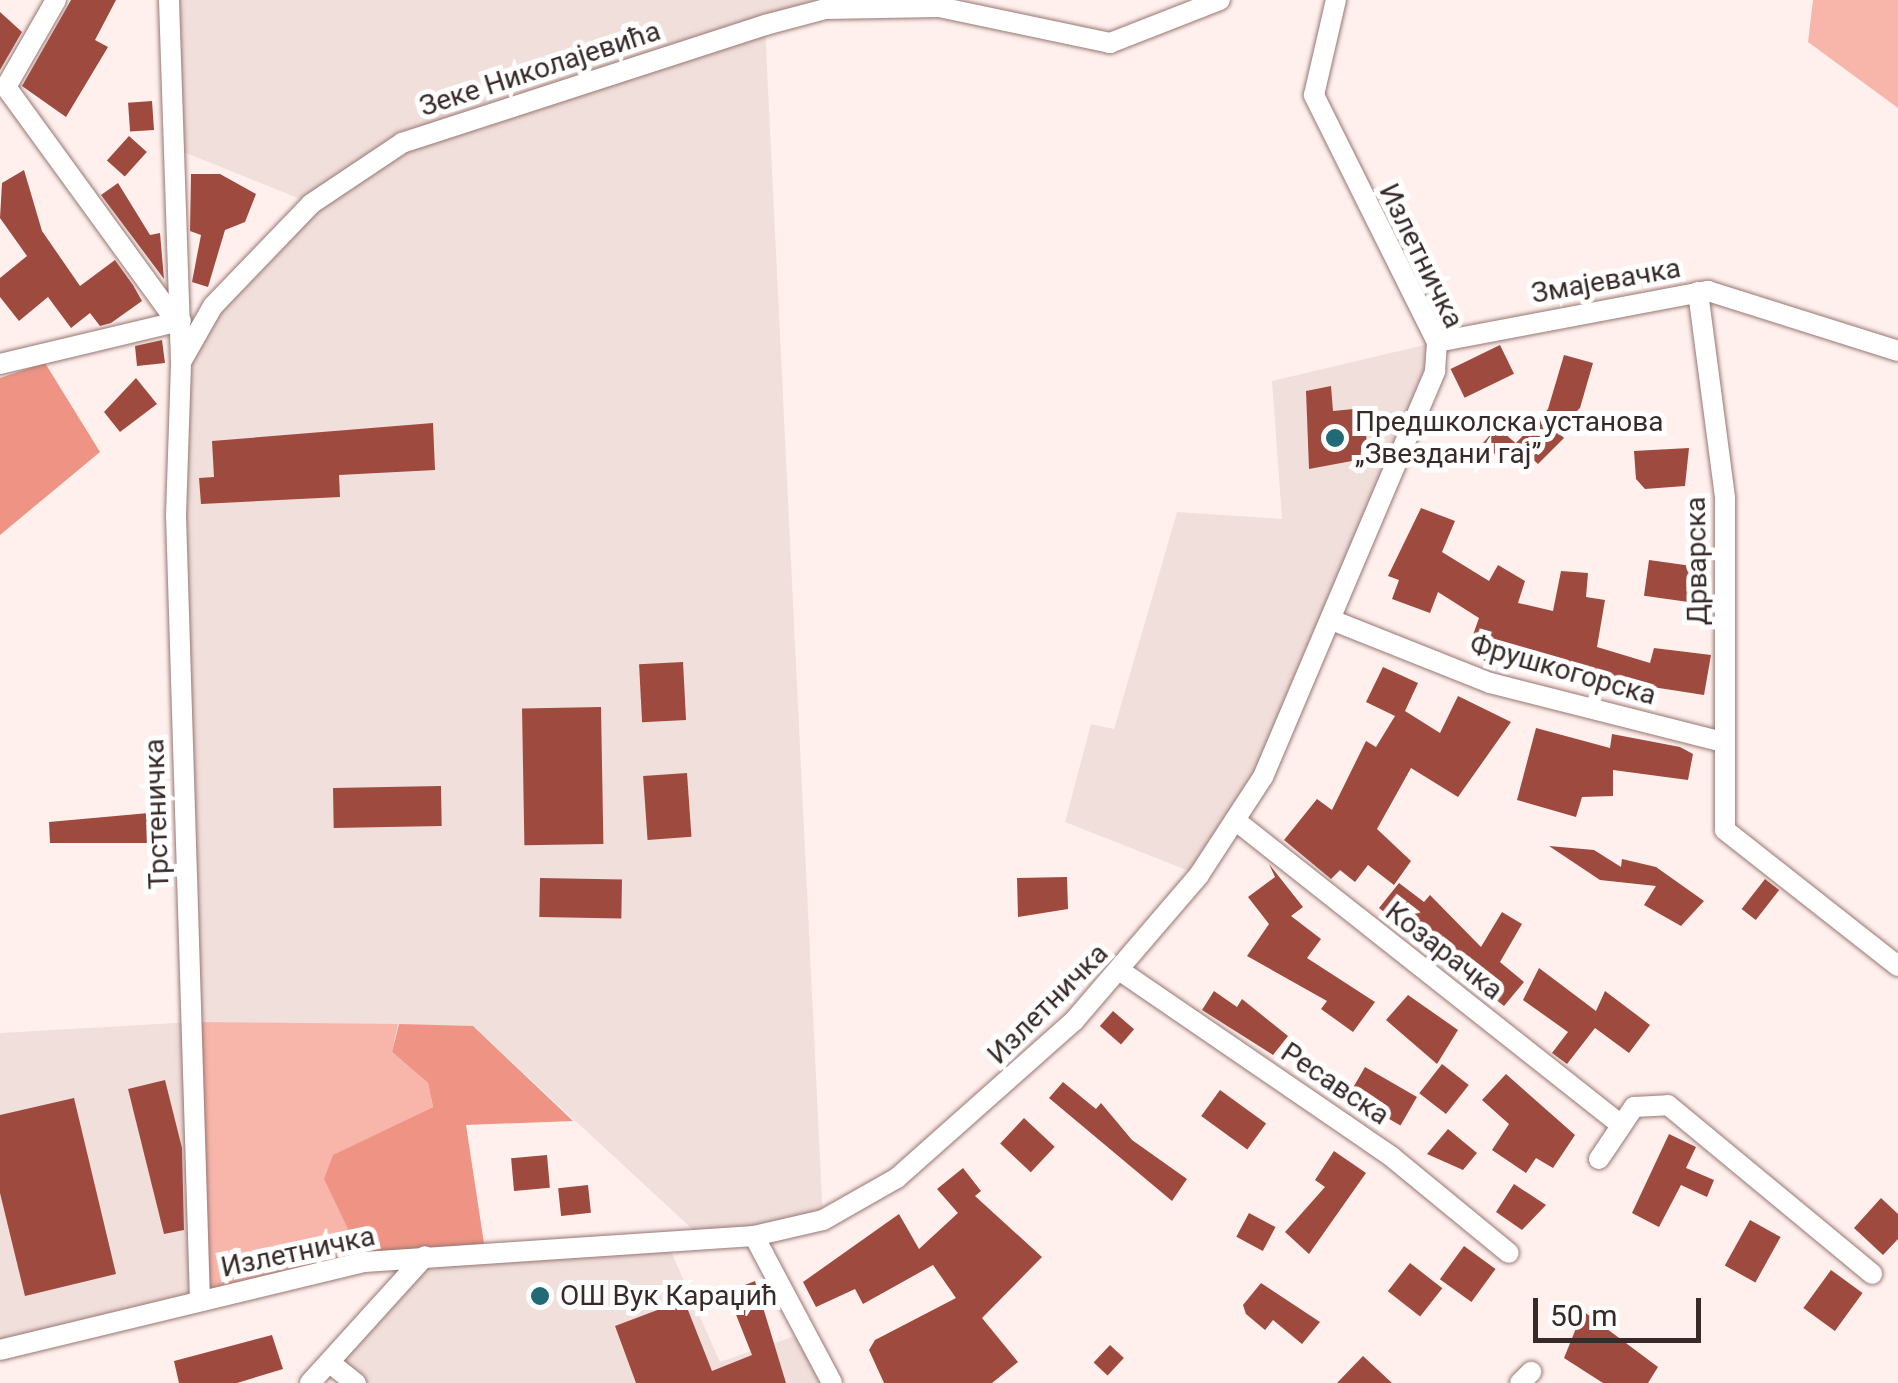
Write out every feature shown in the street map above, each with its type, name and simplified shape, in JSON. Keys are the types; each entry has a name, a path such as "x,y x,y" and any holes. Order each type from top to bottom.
{"street":[{"path":"56,0 6,86 174,318 197,328"},
{"path":"169,0 174,318 181,362"},
{"name":"Зеке Николајевића","path":"197,328 298,215 402,142 825,9 966,6 1110,43 1220,0"},
{"path":"1307,0 1332,4"},
{"name":"Излетничка","path":"0,1350 200,1301 425,1256 754,1236 822,1220 897,1178 1122,972 1235,820 1287,732 1426,396 1437,342 1314,95 1332,4"},
{"name":"Змајевачка","path":"1437,342 1698,292 1898,352"},
{"name":"Дрварска","path":"1698,292 1724,498 1726,830 1898,966"},
{"path":"0,364 174,318"},
{"name":"Трстеничка","path":"197,328 181,362 176,515 200,1301"},
{"name":"Фрушкогорска","path":"1334,621 1490,683 1724,742"},
{"name":"Козарачка","path":"1235,820 1620,1124"},
{"name":"Ресавска","path":"1122,972 1392,1157 1509,1253"},
{"path":"1599,1159 1620,1124 1645,1101 1668,1104 1872,1274"},
{"path":"754,1236 832,1383"},
{"path":"310,1383 425,1256"},
{"path":"330,1362 356,1383"}],"shaded area":[{"path":"174,0 820,0 825,9 765,26 823,1220 702,1238 473,1026 194,1022 200,1301 0,1350 0,1033 193,1022 181,362 197,328 310,203 169,146"},
{"path":"1813,0 1898,0 1898,108 1808,42"},
{"path":"1437,342 1287,732 1199,875 1065,822 1091,724 1114,729 1177,512 1282,519 1272,381"},
{"path":"45,363 100,452 0,535 0,378"},
{"path":"193,1022 398,1024 392,1052 428,1083 433,1107 334,1155 364,1262 200,1301"},
{"path":"399,1024 473,1026 573,1121 466,1125 485,1250 364,1262 324,1179 333,1155 433,1107 428,1083 392,1052"},
{"name":"ОШ Вук Караџић","path":"666,1240 720,1362 795,1336 822,1383 356,1383 330,1363 425,1256"}],"building":[{"path":"71,0 116,0 95,40 108,47 66,117 22,86"},
{"path":"0,12 22,32 0,70"},
{"path":"152,101 154,130 130,132 128,103"},
{"path":"129,136 147,152 125,177 107,161"},
{"path":"24,170 42,231 80,286 115,260 142,301 111,323 100,326 90,313 71,328 48,297 19,321 0,297 0,278 27,256 0,218 2,183"},
{"path":"191,174 220,174 256,194 245,222 225,230 208,287 192,282 201,235 190,231"},
{"path":"118,183 150,235 160,233 164,279 101,195"},
{"path":"162,340 165,363 137,366 135,346"},
{"path":"1500,345 1514,374 1465,398 1451,369"},
{"path":"1564,355 1593,363 1580,408 1557,431 1564,438 1538,464 1516,443 1548,409"},
{"path":"136,378 157,404 120,432 104,412"},
{"name":"Предшколска установа „Звездани гај”","path":"1331,386 1333,411 1364,408 1368,458 1309,469 1306,391"},
{"path":"433,423 435,470 339,475 340,497 201,504 199,478 214,477 212,441"},
{"path":"1497,427 1518,445 1504,462 1483,444"},
{"path":"1689,448 1685,486 1645,489 1636,479 1634,451"},
{"path":"1421,508 1455,521 1442,552 1489,581 1498,565 1525,581 1518,603 1553,611 1561,571 1588,573 1586,597 1605,600 1597,647 1650,663 1654,648 1711,655 1704,695 1479,660 1468,649 1479,618 1438,592 1430,613 1392,599 1399,580 1388,576"},
{"path":"1649,560 1694,566 1689,602 1644,596"},
{"path":"683,662 686,720 642,722 639,664"},
{"path":"1383,667 1418,683 1405,711 1440,733 1458,696 1511,722 1458,797 1411,768 1377,829 1411,861 1394,885 1368,865 1355,882 1340,870 1331,879 1284,840 1317,799 1332,810 1366,741 1376,747 1395,716 1366,702"},
{"path":"601,707 603,844 524,845 522,708"},
{"path":"1536,728 1610,748 1612,734 1680,747 1693,754 1688,780 1613,770 1613,796 1582,797 1576,817 1517,800"},
{"path":"687,773 691,837 648,840 643,776"},
{"path":"441,786 442,826 334,828 333,788"},
{"path":"160,812 161,843 50,843 49,822"},
{"path":"1549,846 1594,850 1621,867 1622,859 1656,867 1704,901 1681,926 1644,905 1656,886 1600,880"},
{"path":"1269,864 1303,907 1291,916 1321,939 1307,958 1375,1002 1353,1032 1321,1009 1327,1001 1247,956 1269,924 1248,897 1275,877"},
{"path":"1067,877 1068,909 1018,917 1017,878"},
{"path":"540,878 622,879 621,918 539,917"},
{"path":"1765,879 1779,890 1756,920 1742,909"},
{"path":"1399,883 1424,902 1430,895 1481,947 1502,912 1522,924 1500,962 1524,982 1504,1006 1379,908"},
{"path":"1539,968 1596,1011 1605,991 1650,1025 1629,1053 1595,1028 1567,1064 1552,1053 1568,1032 1523,1000"},
{"path":"1214,991 1237,1007 1242,999 1288,1036 1273,1055 1202,1010"},
{"path":"1408,995 1458,1030 1437,1064 1386,1020"},
{"path":"1113,1011 1134,1029 1121,1044 1100,1026"},
{"path":"1442,1064 1469,1085 1446,1114 1419,1093"},
{"path":"1365,1067 1417,1097 1400,1126 1348,1096"},
{"path":"1506,1074 1575,1135 1553,1168 1536,1158 1526,1173 1492,1150 1509,1124 1482,1100"},
{"path":"165,1080 182,1148 184,1230 164,1234 128,1089"},
{"path":"1063,1082 1096,1109 1101,1103 1132,1140 1187,1179 1172,1201 1049,1098"},
{"path":"1220,1090 1266,1124 1247,1149 1201,1116"},
{"path":"74,1098 116,1274 25,1296 0,1193 0,1115"},
{"path":"1024,1118 1055,1147 1031,1172 1000,1144"},
{"path":"1448,1129 1477,1153 1463,1170 1427,1154"},
{"path":"1669,1134 1696,1147 1686,1168 1714,1180 1707,1197 1681,1185 1659,1227 1632,1213"},
{"path":"1334,1151 1366,1173 1309,1254 1285,1232 1325,1187 1315,1180"},
{"path":"547,1155 550,1188 514,1191 511,1158"},
{"path":"963,1168 981,1191 975,1196 1042,1257 982,1318 1018,1362 992,1383 884,1383 869,1350 875,1340 956,1298 933,1265 863,1304 855,1289 816,1307 803,1282 899,1214 919,1249 958,1213 937,1189"},
{"path":"1514,1184 1546,1205 1522,1230 1496,1212"},
{"path":"588,1185 591,1213 561,1216 558,1188"},
{"path":"1881,1198 1898,1214 1898,1239 1883,1255 1854,1228"},
{"path":"1249,1213 1275,1227 1263,1251 1236,1237"},
{"path":"1750,1220 1781,1237 1755,1282 1725,1265"},
{"path":"1464,1246 1496,1269 1471,1302 1440,1279"},
{"path":"1410,1263 1442,1288 1420,1317 1388,1291"},
{"path":"1831,1270 1863,1293 1835,1331 1803,1308"},
{"path":"755,1281 786,1383 636,1383 615,1326 684,1300 712,1371 752,1355 727,1292"},
{"path":"1261,1283 1320,1322 1302,1344 1273,1320 1265,1330 1246,1314 1243,1305"},
{"path":"1583,1311 1658,1367 1648,1383 1603,1383 1564,1358"},
{"path":"272,1335 283,1369 237,1383 179,1383 174,1361"},
{"path":"1110,1345 1124,1358 1108,1376 1094,1363"},
{"path":"1363,1356 1392,1383 1337,1383"}],"place":[{"name":"Предшколска установа „Звездани гај”","path":"1335,438"},
{"name":"ОШ Вук Караџић","path":"540,1296"}]}
